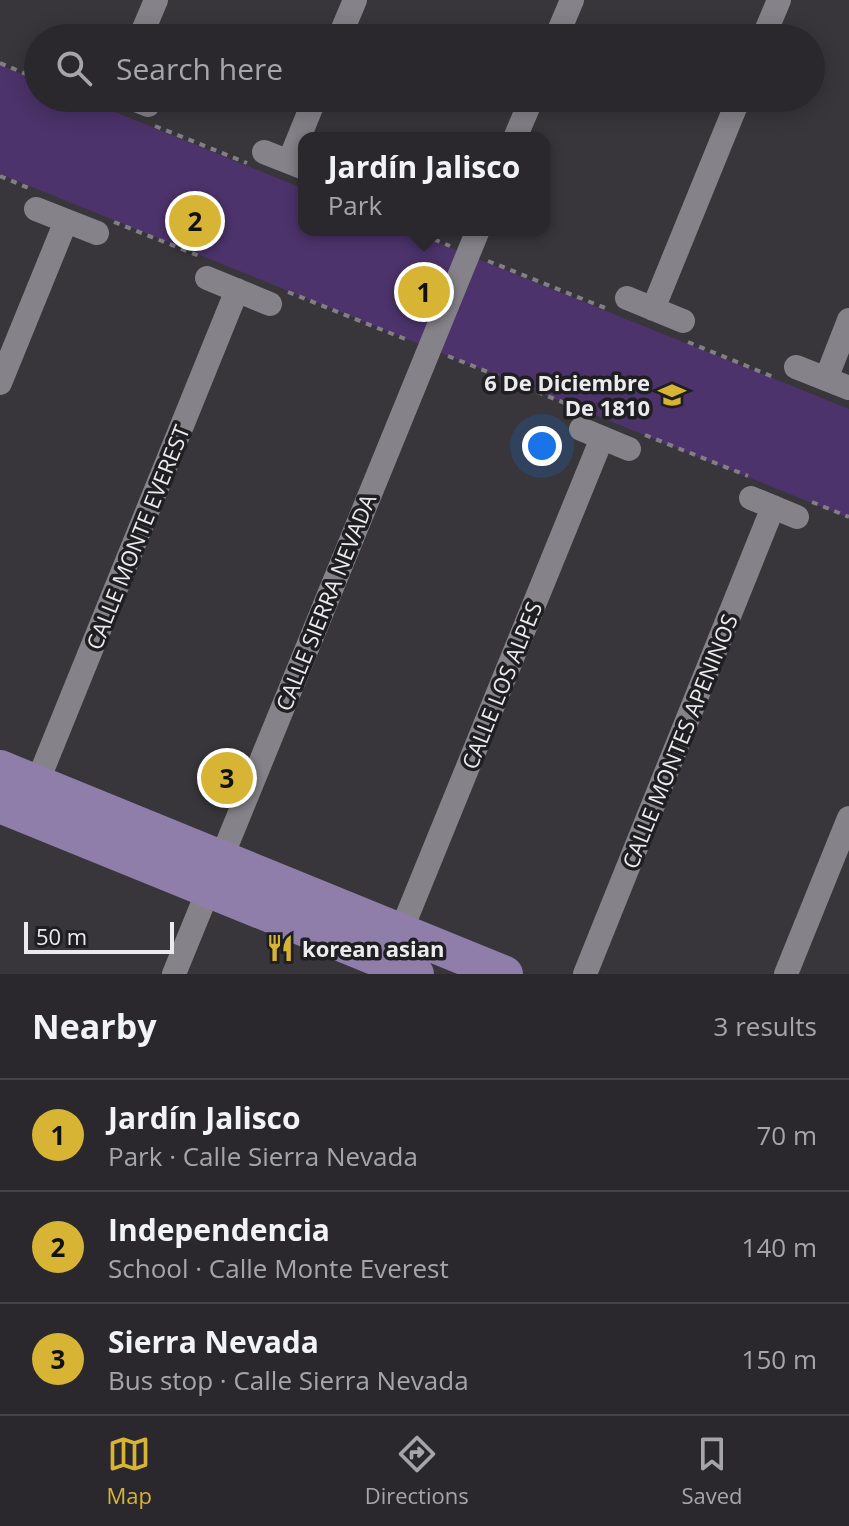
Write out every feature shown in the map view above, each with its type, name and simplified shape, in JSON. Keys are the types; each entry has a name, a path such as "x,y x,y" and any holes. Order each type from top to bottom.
{"main road":[{"path":"0,768 37,783 214,873 398,960 505,974"},
{"path":"0,805 214,873"}],"street":[{"path":"146,24 156,0"},
{"path":"345,24 355,0"},
{"path":"562,24 572,0"},
{"path":"769,24 779,0"},
{"path":"305,132 311,112"},
{"path":"518,132 526,112"},
{"path":"653,309 733,112"},
{"path":"262,160 296,165"},
{"path":"36,209 97,233"},
{"path":"0,383 66,221"},
{"name":"CALLE SIERRA NEVADA","path":"174,974 476,236"},
{"path":"207,278 270,304"},
{"name":"CALLE MONTE EVEREST","path":"37,783 237,290"},
{"path":"627,298 683,321"},
{"path":"826,379 849,320"},
{"path":"796,367 849,388"},
{"name":"CALLE LOS ALPES","path":"398,960 591,434 629,449"},
{"name":"CALLE MONTES APENINOS","path":"585,974 762,503 797,517"},
{"path":"786,974 849,818"}],"path":[{"path":"0,63 24,73"},
{"path":"144,112 262,160"}],"shaded area":[{"path":"0,65 24,75 24,112 115,112 298,187 298,236 421,236 849,409 849,518 0,174"}],"place":[{"name":"Independencia","path":"195,221"},
{"name":"Jardín Jalisco","path":"424,292"},
{"name":"6 De Diciembre De 1810","path":"672,395"},
{"name":"Sierra Nevada","path":"227,778"},
{"name":"korean asian","path":"280,948"}]}
